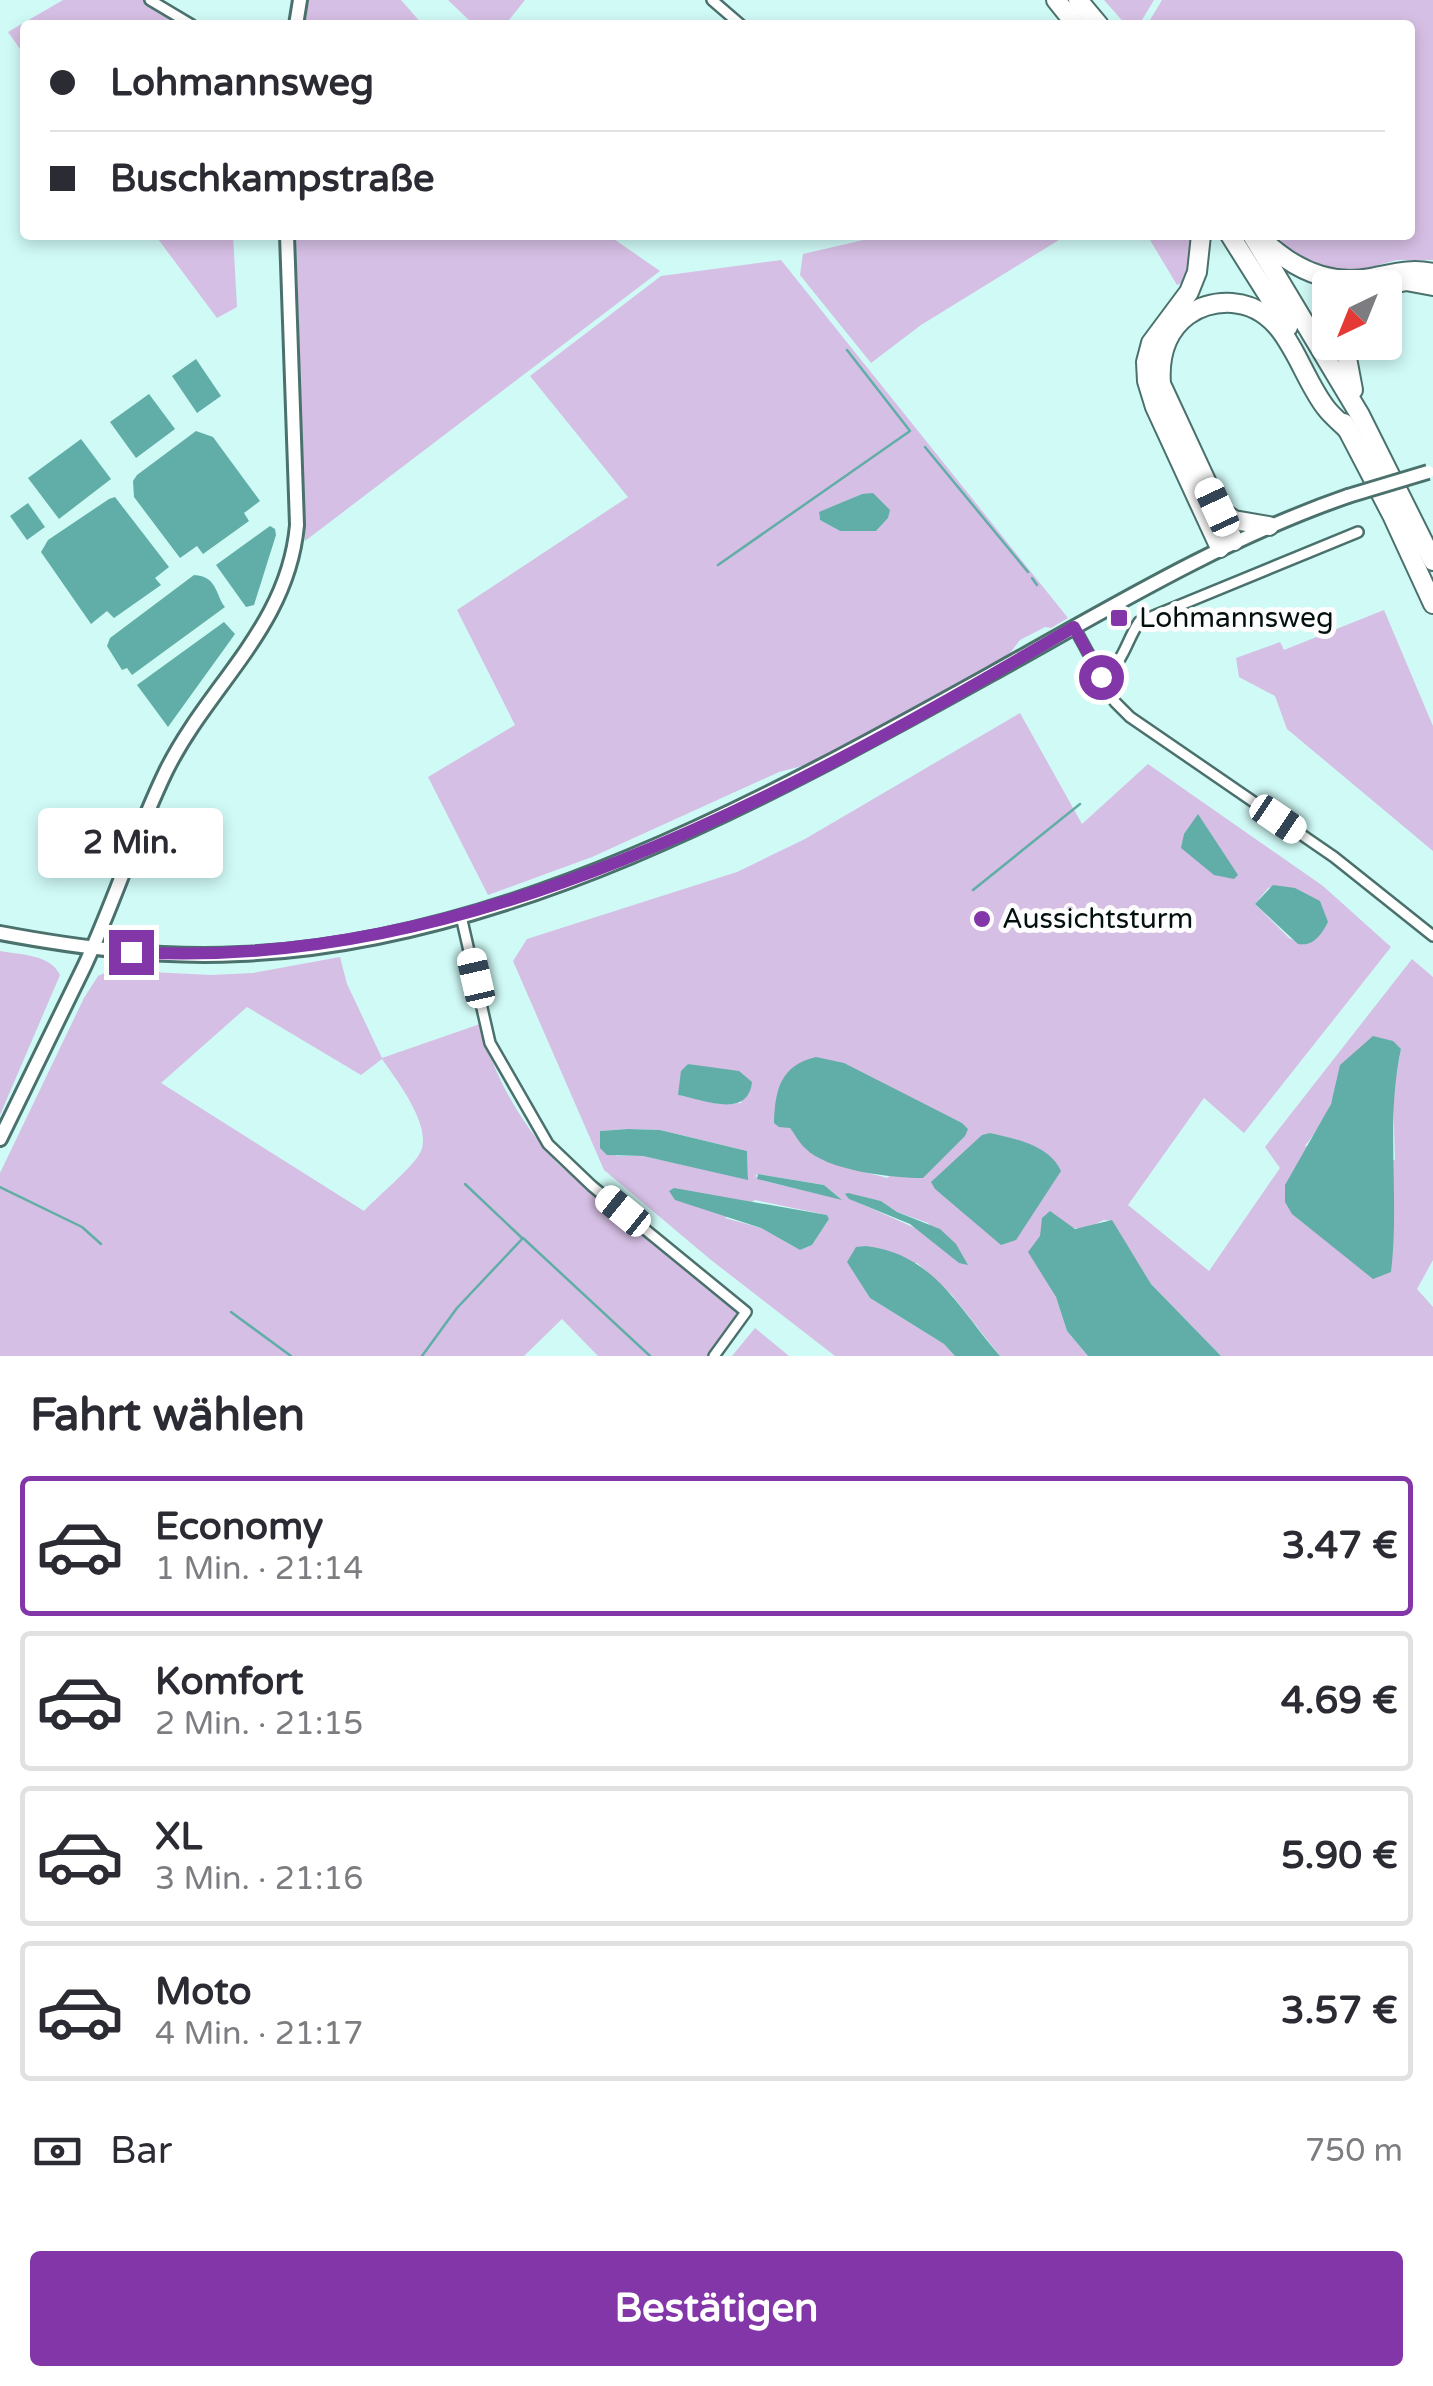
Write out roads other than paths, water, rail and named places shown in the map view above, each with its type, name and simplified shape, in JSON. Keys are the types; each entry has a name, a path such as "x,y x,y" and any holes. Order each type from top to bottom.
{"highway":[{"path":"1056,0 1072,20"},
{"path":"1078,0 1095,20"},
{"path":"1201,240 1197,272 1189,292 1151,344 1146,362 1147,381 1154,407 1227,545"},
{"path":"1233,240 1348,430 1433,604"},
{"path":"1258,240 1360,415 1433,561"},
{"path":"1261,240 1301,269 1331,279 1367,279 1402,270 1433,272"},
{"path":"1402,282 1433,286"},
{"path":"1227,545 1217,507 1160,384 1161,355 1182,319 1218,303 1260,311 1288,341 1325,407 1348,430"},
{"path":"1346,360 1360,415"},
{"path":"1217,507 1234,520 1269,526"}],"main road":[{"path":"0,1139 91,950 168,768 270,616 286,581 297,524 286,240"},
{"path":"0,934 91,950 204,955 271,952 364,938 461,916 542,890 720,816 837,760 1227,545 1348,496 1430,471"}],"street":[{"path":"150,0 184,20"},
{"path":"712,0 735,20"},
{"path":"1101,677 1122,658 1126,640 1139,622 1358,532"},
{"path":"1074,627 1116,702 1130,717 1334,857 1433,936"},
{"path":"461,916 490,1043 548,1144 592,1186 746,1312 714,1356"}],"water":[{"path":"196,359 221,396 197,413 172,376"},
{"path":"149,394 175,429 136,458 110,422"},
{"path":"196,431 213,437 260,501 244,513 249,521 203,554 197,546 180,558 134,497 133,481"},
{"path":"81,439 111,479 59,519 28,478"},
{"path":"873,493 890,510 876,531 840,531 820,520 819,512"},
{"path":"115,497 169,567 155,578 161,585 114,618 107,611 91,624 41,552 48,540"},
{"path":"28,503 45,527 27,540 10,516"},
{"path":"270,526 276,535 254,605 246,607 216,565"},
{"path":"194,575 212,583 225,607 132,675 127,668 122,670 107,646 110,638"},
{"path":"224,622 235,634 168,727 137,685"},
{"path":"1198,814 1238,875 1234,879 1214,875 1181,848 1184,834"},
{"path":"1273,885 1295,888 1320,901 1328,922 1316,939 1298,944 1255,904"},
{"path":"1373,1036 1393,1041 1401,1049 1394,1104 1391,1272 1373,1279 1292,1214 1285,1202 1285,1185 1331,1104 1340,1065"},
{"path":"816,1057 844,1063 962,1123 968,1129 965,1136 923,1178 861,1172 815,1156 790,1128 774,1123 782,1080 795,1066"},
{"path":"688,1064 739,1071 752,1082 749,1094 733,1104 678,1095 681,1071"},
{"path":"660,1130 747,1151 748,1180 643,1156 607,1155 600,1148 600,1131"},
{"path":"990,1133 1040,1149 1061,1171 1016,1240 1001,1245 931,1182 982,1135"},
{"path":"758,1174 824,1185 842,1200 757,1179"},
{"path":"674,1188 827,1215 829,1219 812,1245 800,1250 761,1228 675,1200 669,1191"},
{"path":"845,1194 881,1201 897,1212 940,1229 956,1244 968,1265 959,1263 910,1224 849,1199"},
{"path":"1050,1211 1075,1229 1112,1220 1151,1284 1221,1356 1088,1356 1067,1331 1056,1297 1028,1252 1040,1236 1042,1218"},
{"path":"856,1247 890,1251 927,1272 958,1303 1000,1356 955,1356 944,1344 870,1298 847,1262"}],"waterway":[{"path":"718,565 910,431 847,350"},
{"path":"925,447 1028,572"},
{"path":"1032,578 1037,585"},
{"path":"973,890 1080,804"},
{"path":"465,1184 522,1238"},
{"path":"0,1187 82,1227 101,1244"},
{"path":"422,1356 457,1308 523,1238 650,1356"},
{"path":"231,1312 291,1356"}],"place":[{"name":"Lohmannsweg","path":"1119,618"},
{"name":"Aussichtsturm","path":"982,919"}]}
